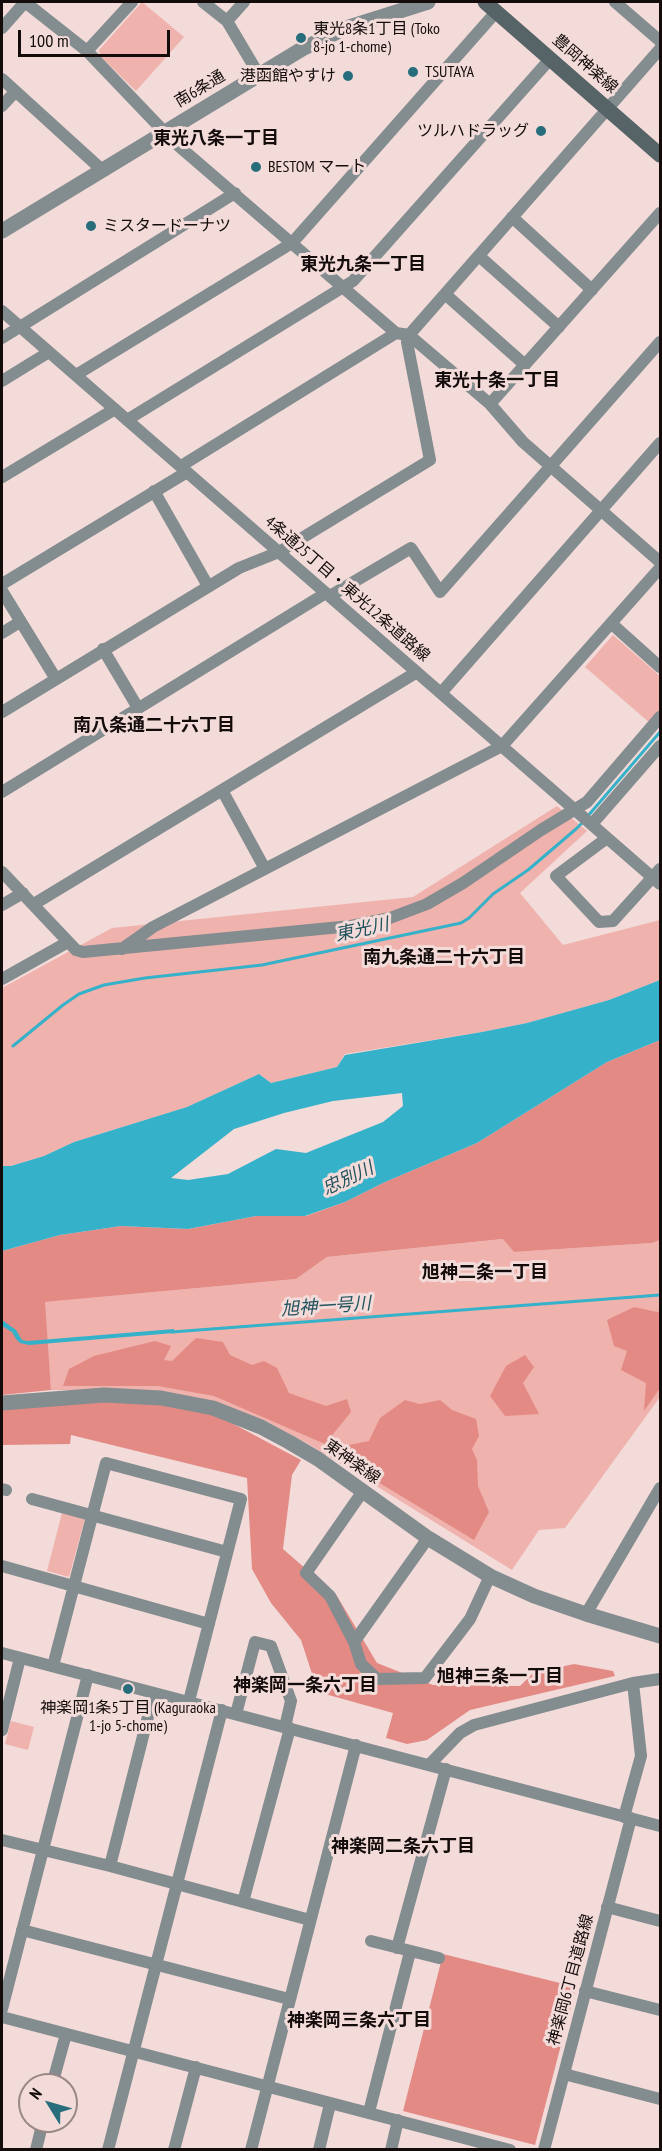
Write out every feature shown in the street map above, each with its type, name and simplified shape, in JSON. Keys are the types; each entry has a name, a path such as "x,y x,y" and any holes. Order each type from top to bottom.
{"main road":[{"name":"豊岡神楽線","path":"490,7 660,155"}],"street":[{"path":"2,28 25,2 87,51 164,132 396,333 409,335 490,404 523,442 660,562"},
{"path":"87,51 132,2"},
{"path":"203,2 227,21 258,75"},
{"path":"227,21 244,2"},
{"name":"南6条通","path":"2,231 302,49 346,28 428,2"},
{"path":"615,2 660,41"},
{"path":"76,375 292,243 490,7"},
{"path":"2,712 239,567 279,552 430,460 407,342 409,335 660,50"},
{"path":"127,420 353,281 551,58"},
{"path":"2,79 101,170"},
{"path":"2,106 15,92"},
{"path":"2,338 235,193"},
{"path":"490,404 660,213"},
{"path":"512,217 592,290"},
{"path":"479,256 559,327"},
{"path":"445,294 525,365"},
{"name":"4条通25丁目・東光12条道路線","path":"2,311 608,838 658,877"},
{"path":"2,584 154,491 184,469 396,333"},
{"path":"2,792 328,594 411,548 440,592 660,342"},
{"path":"2,381 49,352"},
{"path":"2,477 115,409"},
{"path":"441,693 660,443"},
{"path":"154,491 208,586"},
{"path":"121,949 153,927 502,746 660,568"},
{"path":"2,591 56,679"},
{"path":"2,633 20,622"},
{"path":"612,624 660,667"},
{"path":"103,649 138,708"},
{"path":"34,904 417,672"},
{"path":"585,818 587,802 660,717"},
{"path":"2,872 76,950 83,952 351,926 390,918 427,904 463,883 541,830 585,818 660,746"},
{"path":"222,790 265,869"},
{"path":"608,838 556,876 599,922 613,921 658,877"},
{"path":"2,905 23,893"},
{"path":"2,979 68,942"},
{"name":"東神楽線","path":"2,1403 104,1395 161,1398 213,1408 261,1427 289,1442 428,1538 490,1576 534,1596 660,1636"},
{"path":"53,1666 106,1463 241,1499 189,1701"},
{"path":"586,1614 660,1488"},
{"path":"363,1491 306,1573 330,1596 354,1642 361,1664 376,1679 425,1678 470,1619 490,1576"},
{"path":"32,1499 227,1552"},
{"path":"354,1642 428,1538"},
{"path":"2,1566 209,1624"},
{"path":"236,1714 255,1642 271,1647 291,1701 287,1727 243,1902"},
{"path":"2,1653 660,1826"},
{"path":"2,1731 20,1658"},
{"path":"2,2009 88,1675"},
{"path":"430,1764 460,1734 474,1725 633,1683 660,1679"},
{"name":"神楽岡6丁目道路線","path":"544,2150 607,1907 641,1756 633,1683"},
{"path":"110,1866 154,1693"},
{"path":"108,2150 222,1710"},
{"path":"251,2150 356,1745"},
{"path":"398,1948 446,1769"},
{"path":"2,1840 110,1866 310,1920"},
{"path":"607,1907 660,1921"},
{"path":"22,1930 290,1999"},
{"path":"371,1941 439,1958"},
{"path":"369,2112 410,1952"},
{"path":"585,1991 660,2010"},
{"path":"2,2017 510,2150"},
{"path":"55,2073 66,2034"},
{"path":"174,2150 196,2067"},
{"path":"564,2074 660,2099"},
{"path":"319,2150 330,2104"},
{"path":"391,2150 398,2120"},
{"path":"36,2150 40,2133"}],"shaded area":[{"path":"142,2 184,37 136,91 100,56 99,50"},
{"path":"613,635 660,676 660,711 650,723 585,667"},
{"path":"557,806 587,831 520,893 563,945 660,920 660,980 609,1000 527,1023 345,1054 337,1067 271,1083 259,1074 187,1107 74,1142 44,1156 11,1166 2,1166 2,988 112,928 413,897"},
{"path":"660,1040 660,1240 652,1243 514,1252 503,1239 327,1257 296,1279 45,1302 51,1390 2,1395 2,1251 60,1235 121,1226 188,1229 256,1216 306,1216 345,1202 385,1182 477,1143 607,1062"},
{"path":"504,1239 514,1252 652,1243 660,1240 660,1397 565,1528 539,1530 512,1570 310,1445 265,1421 158,1391 51,1390 44,1302 296,1279 327,1257"},
{"path":"634,1307 660,1311 660,1388 644,1411 646,1383 621,1370 627,1351 614,1346 607,1320"},
{"path":"196,1338 223,1342 230,1355 252,1365 264,1361 277,1368 289,1393 326,1406 347,1399 351,1412 325,1444 214,1396 158,1386 63,1386 69,1369 94,1356 155,1341 171,1346 164,1360 172,1361"},
{"path":"525,1355 534,1367 523,1383 539,1414 505,1416 490,1396 506,1366"},
{"path":"405,1400 420,1404 440,1400 452,1410 476,1419 479,1436 472,1449 477,1460 478,1486 489,1512 474,1540 348,1464 349,1445 369,1441 380,1418"},
{"path":"101,1401 160,1403 211,1412 301,1460 292,1475 283,1549 337,1596 377,1663 433,1685 520,1686 533,1673 574,1664 613,1671 615,1676 470,1710 427,1740 407,1744 386,1738 393,1713 318,1692 301,1640 271,1603 252,1569 247,1478 71,1435 70,1444 2,1445 2,1409"},
{"path":"62,1513 85,1519 69,1577 47,1571"},
{"path":"11,1721 34,1727 28,1750 5,1744"},
{"path":"443,1954 576,1987 535,2145 403,2111"}],"water":[{"name":"忠別川","path":"660,980 660,1040 607,1062 477,1143 385,1182 345,1202 305,1216 256,1216 188,1229 121,1226 60,1235 2,1251 2,1166 11,1166 44,1156 74,1142 187,1107 259,1074 271,1083 337,1067 345,1055 527,1023 609,1000","holes":["402,1093 403,1106 383,1122 306,1153 276,1149 228,1174 188,1180 171,1178 234,1129 284,1113 333,1101"]},
{"path":"2,1320 16,1330 22,1340 28,1341 174,1329 174,1333 29,1345 20,1343 12,1332 2,1326"}],"waterway":[{"name":"東光川","path":"587,817 660,732"},
{"name":"東光川","path":"13,1046 79,994 104,985 262,965 461,923 493,894 528,870 583,822"},
{"name":"旭神一号川","path":"172,1332 660,1295"}],"place":[{"name":"東光8条1丁目 (Toko 8-jo 1-chome)","path":"301,38"},
{"name":"TSUTAYA","path":"413,72"},
{"name":"港函館やすけ","path":"348,76"},
{"name":"ツルハドラッグ","path":"541,131"},
{"name":"BESTOM マート","path":"256,167"},
{"name":"ミスタードーナツ","path":"91,226"},
{"name":"神楽岡1条5丁目 (Kaguraoka 1-jo 5-chome)","path":"128,1689"}],"district":[{"name":"東光八条一丁目","path":"216,139"},
{"name":"東光九条一丁目","path":"363,265"},
{"name":"東光十条一丁目","path":"497,381"},
{"name":"南八条通二十六丁目","path":"154,726"},
{"name":"南九条通二十六丁目","path":"444,958"},
{"name":"旭神二条一丁目","path":"485,1273"},
{"name":"旭神三条一丁目","path":"500,1677"},
{"name":"神楽岡一条六丁目","path":"305,1686"},
{"name":"神楽岡二条六丁目","path":"403,1847"},
{"name":"神楽岡三条六丁目","path":"359,2021"}]}
